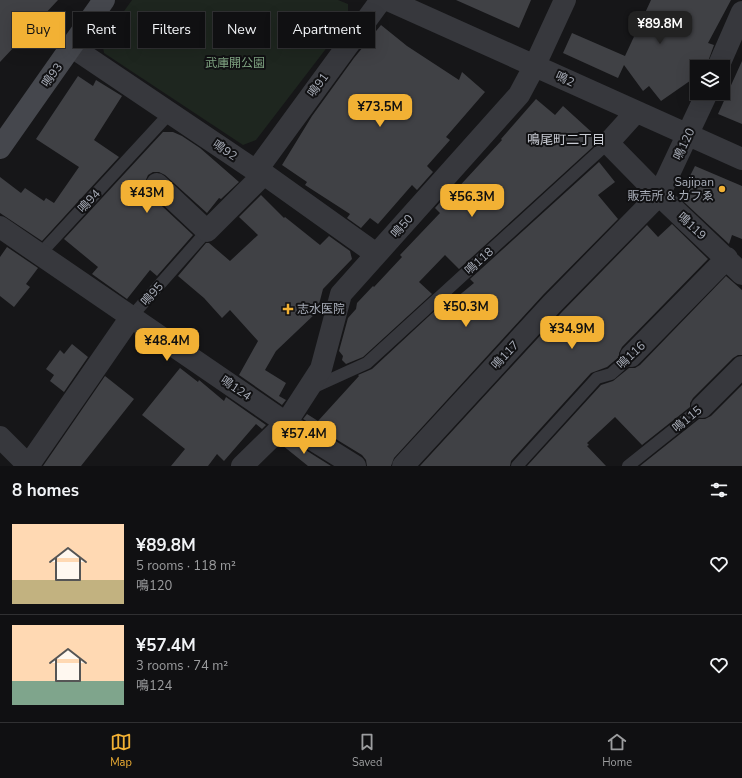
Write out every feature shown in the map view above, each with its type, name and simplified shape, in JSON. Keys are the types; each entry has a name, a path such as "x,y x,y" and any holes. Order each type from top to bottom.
{"street":[{"name":"鳴93","path":"0,148 104,0"},
{"name":"鳴91","path":"260,173 381,0"},
{"name":"鳴2","path":"388,0 742,159"},
{"name":"鳴50","path":"242,466 286,423 321,369 342,294 519,95 535,65 565,0"},
{"path":"721,60 742,12"},
{"name":"鳴92","path":"72,47 260,173 376,254"},
{"name":"鳴120","path":"659,195 704,100"},
{"name":"鳴118","path":"608,143 636,112"},
{"name":"鳴119","path":"608,143 659,195 727,258 742,274"},
{"name":"鳴95","path":"208,231 260,173"},
{"path":"157,184 208,231"},
{"name":"鳴117","path":"403,466 552,304 659,195"},
{"name":"鳴124","path":"0,227 286,423 356,466"},
{"name":"鳴116","path":"631,356 727,258"},
{"name":"鳴95","path":"28,466 131,316"},
{"name":"鳴115","path":"702,407 742,367"},
{"path":"3,446 28,466"}],"lane":[{"name":"鳴94","path":"40,254 170,113"},
{"name":"鳴118","path":"308,390 367,363 608,143"},
{"name":"鳴95","path":"131,316 208,231"},
{"name":"鳴116","path":"517,466 597,378 611,374 631,356"},
{"name":"鳴115","path":"628,466 702,407"}],"green space":[{"name":"武庫開公園","path":"132,0 338,0 348,4 348,12 278,12 278,48 327,48 256,140 243,145 104,53 103,48 130,48 130,12 123,12"}],"building":[{"path":"0,0 58,0 47,12 12,12 13,48 0,62"},
{"path":"456,0 531,0 519,28"},
{"path":"651,0 731,0 708,43 714,45 709,60 690,60 690,81 661,101 649,86 643,91 624,65 618,78 563,53 572,33 625,56"},
{"path":"381,25 407,46 459,80 462,72 485,92 446,137 450,140 427,166 433,172 417,190 412,185 378,224 370,218 361,228 347,218 350,214 305,185 307,182 282,165 312,116 354,58 362,48 375,48 375,32"},
{"path":"742,61 742,124 718,114 724,100 730,100 730,88"},
{"path":"78,76 93,86 96,80 122,96 94,140 119,157 42,241 0,213 0,177 21,193 25,188 44,201 46,198 54,203 79,167 36,139"},
{"path":"536,99 555,115 563,106 597,137 596,144 459,269 445,255 419,282 432,294 363,357 346,364 342,360 343,356 339,351 348,318 356,309 357,303 402,257 400,255 440,213 435,208 451,190 454,192 502,140 501,139"},
{"path":"163,132 173,132 182,136 200,148 239,182 221,199 219,198 207,213 165,175 159,172 153,172 148,175 145,182 145,188 148,193 193,235 157,276 150,270 127,299 92,274 98,267 64,239"},
{"path":"599,162 615,182 598,195 618,219 543,295 394,458 391,466 367,466 366,460 362,455 303,419 307,414 318,421 359,376 358,375 372,369 442,304 445,307 474,283 470,279"},
{"path":"695,166 742,186 742,239 732,235 729,244 684,202 691,186 686,184"},
{"path":"261,195 284,218 285,217 320,245 329,236 350,251 352,259 323,289 317,312 276,351 265,370 286,383 279,396 286,400 282,405 239,375 258,341 230,310 222,318 204,298 178,276 206,243 209,243 230,261 258,235 239,217"},
{"path":"672,224 708,259 622,347 619,357 607,367 591,373 511,461 510,466 420,466 561,313 647,225 658,237"},
{"path":"7,247 38,268 26,284 30,287 14,307 0,296 0,257"},
{"path":"726,276 742,290 742,355 738,355 733,358 693,398 690,403 690,407 642,445 615,417 587,443 589,445 587,446 606,466 527,466 601,385 613,381 629,368 635,368 640,365"},
{"path":"72,344 88,357 64,392 50,381 54,375 46,369 60,350 64,354"},
{"path":"180,368 198,382 199,380 224,401 226,397 266,425 262,429 256,424 224,461 217,454 208,466 171,466 185,449 142,415"},
{"path":"105,376 134,399 81,466 43,466"},
{"path":"742,385 742,466 640,466 699,419 705,419 711,416"},
{"path":"288,439 331,466 308,466 282,445"}],"place":[{"name":"Sajipan 販売所 & カフゑ","path":"722,189"},
{"name":"志水医院","path":"288,309"}],"district":[{"name":"鳴尾町二丁目","path":"566,140"}]}
